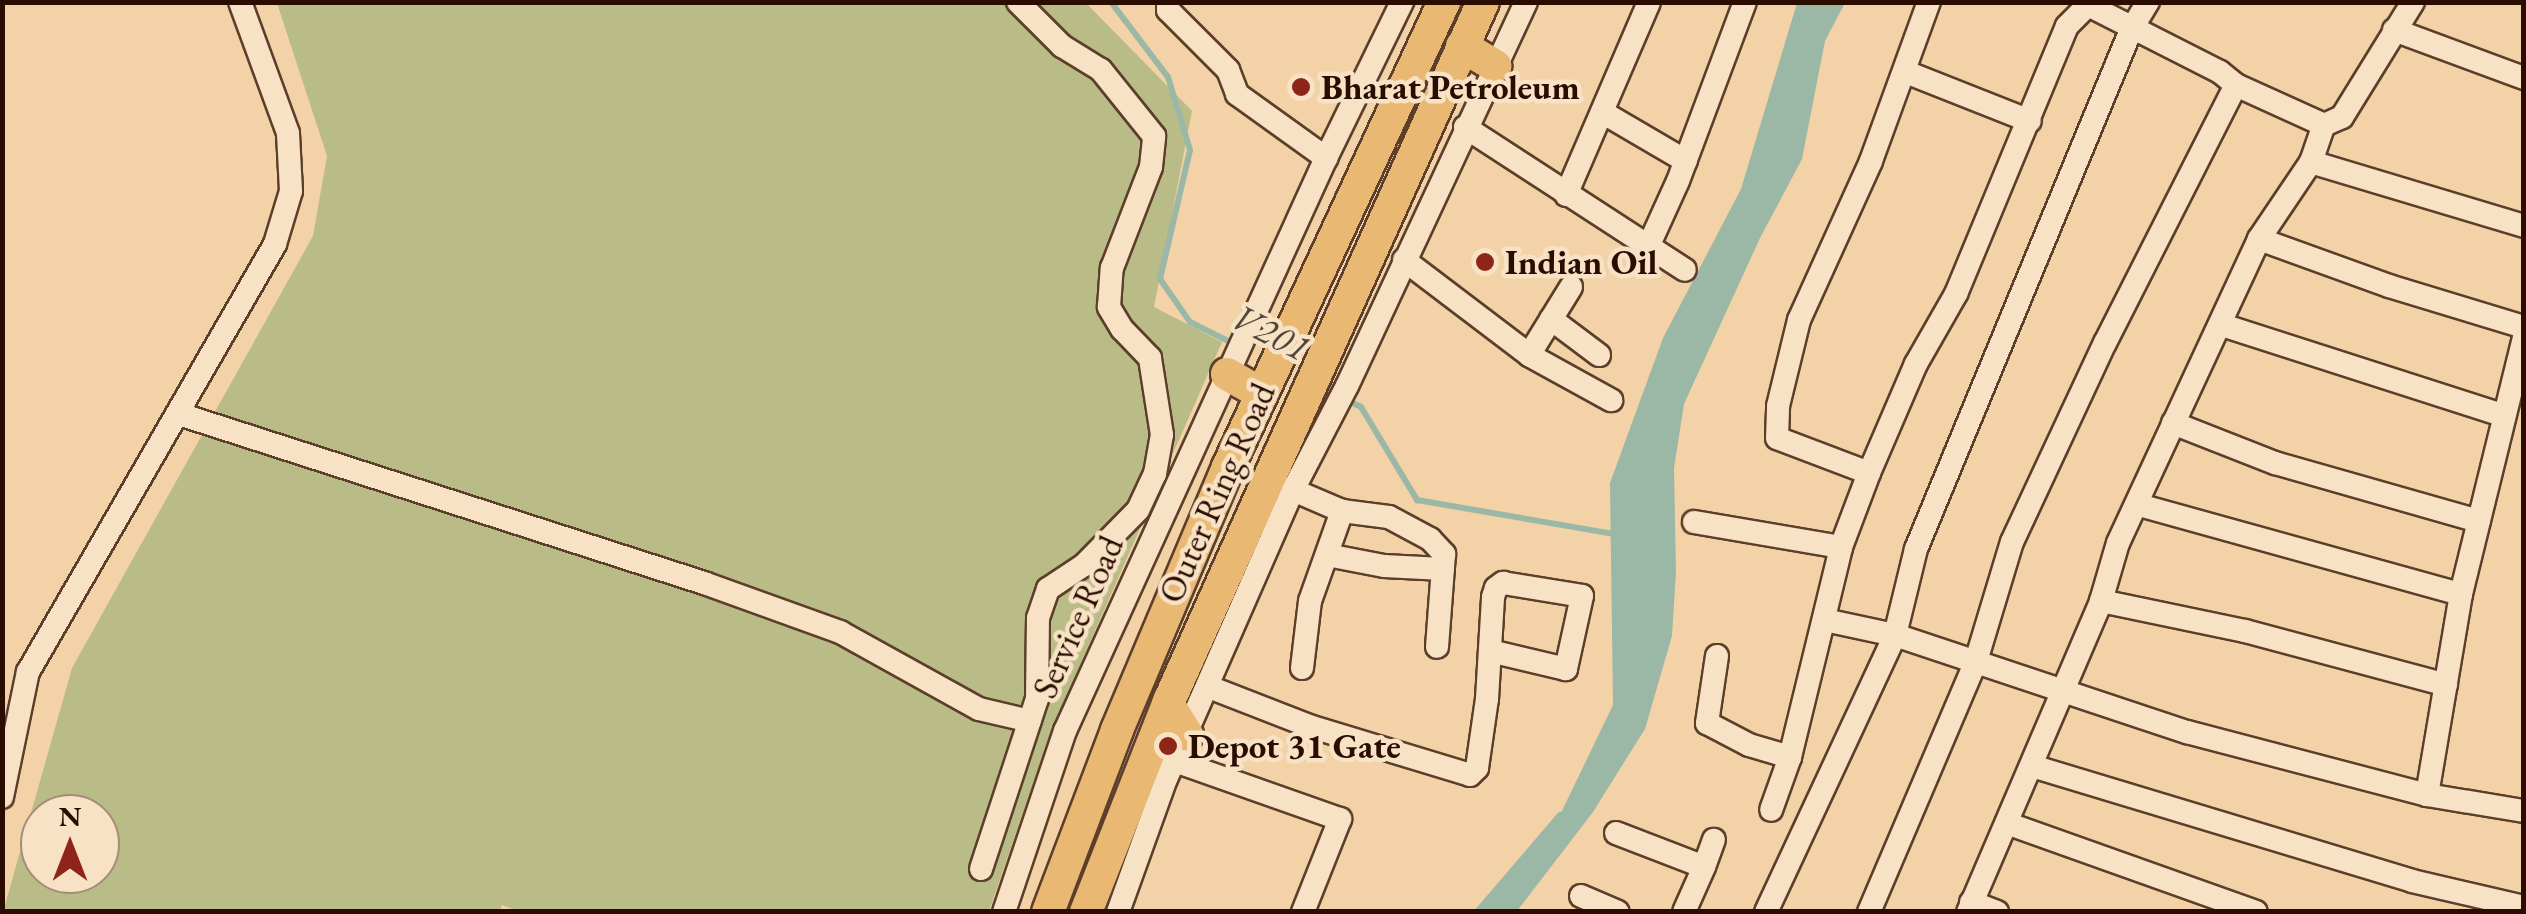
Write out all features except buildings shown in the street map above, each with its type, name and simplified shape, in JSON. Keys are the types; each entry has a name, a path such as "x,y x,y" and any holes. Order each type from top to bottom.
{"highway":[{"name":"Outer Ring Road","path":"1048,912 1118,730 1271,374 1444,2"},
{"name":"Outer Ring Road","path":"1086,912 1168,704 1318,391 1483,2"},
{"path":"1462,46 1495,66"},
{"path":"1231,367 1271,374"},
{"path":"1168,704 1181,748"}],"street":[{"path":"2,797 28,672 275,244 292,191 288,133 240,2"},
{"path":"980,869 1037,699 1038,618 1048,589 1084,565 1138,510 1155,474 1162,435 1150,358 1122,330 1110,307 1112,268 1152,167 1154,136 1101,70 1062,46 1018,2"},
{"path":"1168,2 1168,10 1228,70 1237,94 1326,158 1402,2"},
{"path":"1118,912 1181,748 1293,490 1318,391 1347,386 1526,2"},
{"path":"1566,195 1649,2"},
{"path":"1648,246 1686,161 1745,2"},
{"path":"1869,473 1777,438 1778,406 1800,320 1906,72 1930,2"},
{"path":"1766,912 1895,634 1916,549 2131,30 2148,2"},
{"path":"1997,912 1970,907 2009,824 2101,601 2118,543 2140,504 2173,423 2259,239 2311,162 2324,126 2342,117 2412,2"},
{"path":"1770,810 1790,757 1841,547 1869,473 1916,364 1956,294 2067,26 2088,5 2220,72 2236,85 2324,126"},
{"path":"2394,30 2524,78"},
{"path":"1906,72 2030,121"},
{"path":"1870,912 1976,660 2012,542 2105,343 2236,85"},
{"path":"1602,112 1686,161"},
{"path":"1465,127 1685,270"},
{"name":"Service Road","path":"1004,912 1064,731 1326,158"},
{"path":"2311,162 2524,226"},
{"path":"2259,239 2389,286 2524,327"},
{"path":"1404,260 1529,355 1610,400"},
{"path":"1529,355 1571,287"},
{"path":"1550,319 1599,355"},
{"path":"2222,325 2503,415"},
{"path":"2427,796 2461,594 2524,338"},
{"path":"179,414 721,589 840,632 979,708 1030,721"},
{"path":"2173,423 2275,463 2479,521"},
{"path":"1293,490 1342,510 1390,517 1430,539 1444,554 1437,647"},
{"path":"2140,504 2461,594"},
{"path":"1302,668 1310,601 1342,510"},
{"path":"1694,522 1841,547"},
{"path":"1327,555 1384,566 1443,569"},
{"path":"1209,687 1310,726 1470,775 1476,768 1493,597 1503,582 1582,596 1566,669 1490,651"},
{"path":"2101,601 2140,606 2446,685"},
{"path":"1825,620 1895,634 2187,732 2427,796 2524,811"},
{"path":"1717,656 1707,723 1749,745 1790,757"},
{"path":"1181,748 1340,819 1303,912"},
{"path":"2032,766 2412,881 2524,908"},
{"path":"2009,824 2256,912"},
{"path":"1616,832 1704,867"},
{"path":"1684,912 1714,840"},
{"path":"1581,896 1618,912"}],"green space":[{"path":"277,3 1086,3 1192,111 1154,307 1222,342 1054,724 989,911 521,912 502,905 499,912 3,912 20,852 20,894 120,894 120,794 36,794 72,668 313,236 327,156"}],"shaded area":[{"path":"1797,3 1845,3 1825,41 1802,159 1760,238 1684,404 1674,468 1676,571 1672,636 1645,729 1593,812 1517,911 1477,911 1558,819 1613,705 1610,483 1663,338 1741,189"}],"waterway":[{"name":"V201","path":"1111,2 1168,77 1190,150 1160,279 1190,322 1234,344"},
{"name":"V201","path":"1321,387 1361,407 1417,500 1619,535"},
{"path":"1477,912 1560,815"}],"place":[{"name":"Bharat Petroleum","path":"1301,87"},
{"name":"Indian Oil","path":"1485,262"},
{"name":"Depot 31 Gate","path":"1168,746"}]}
